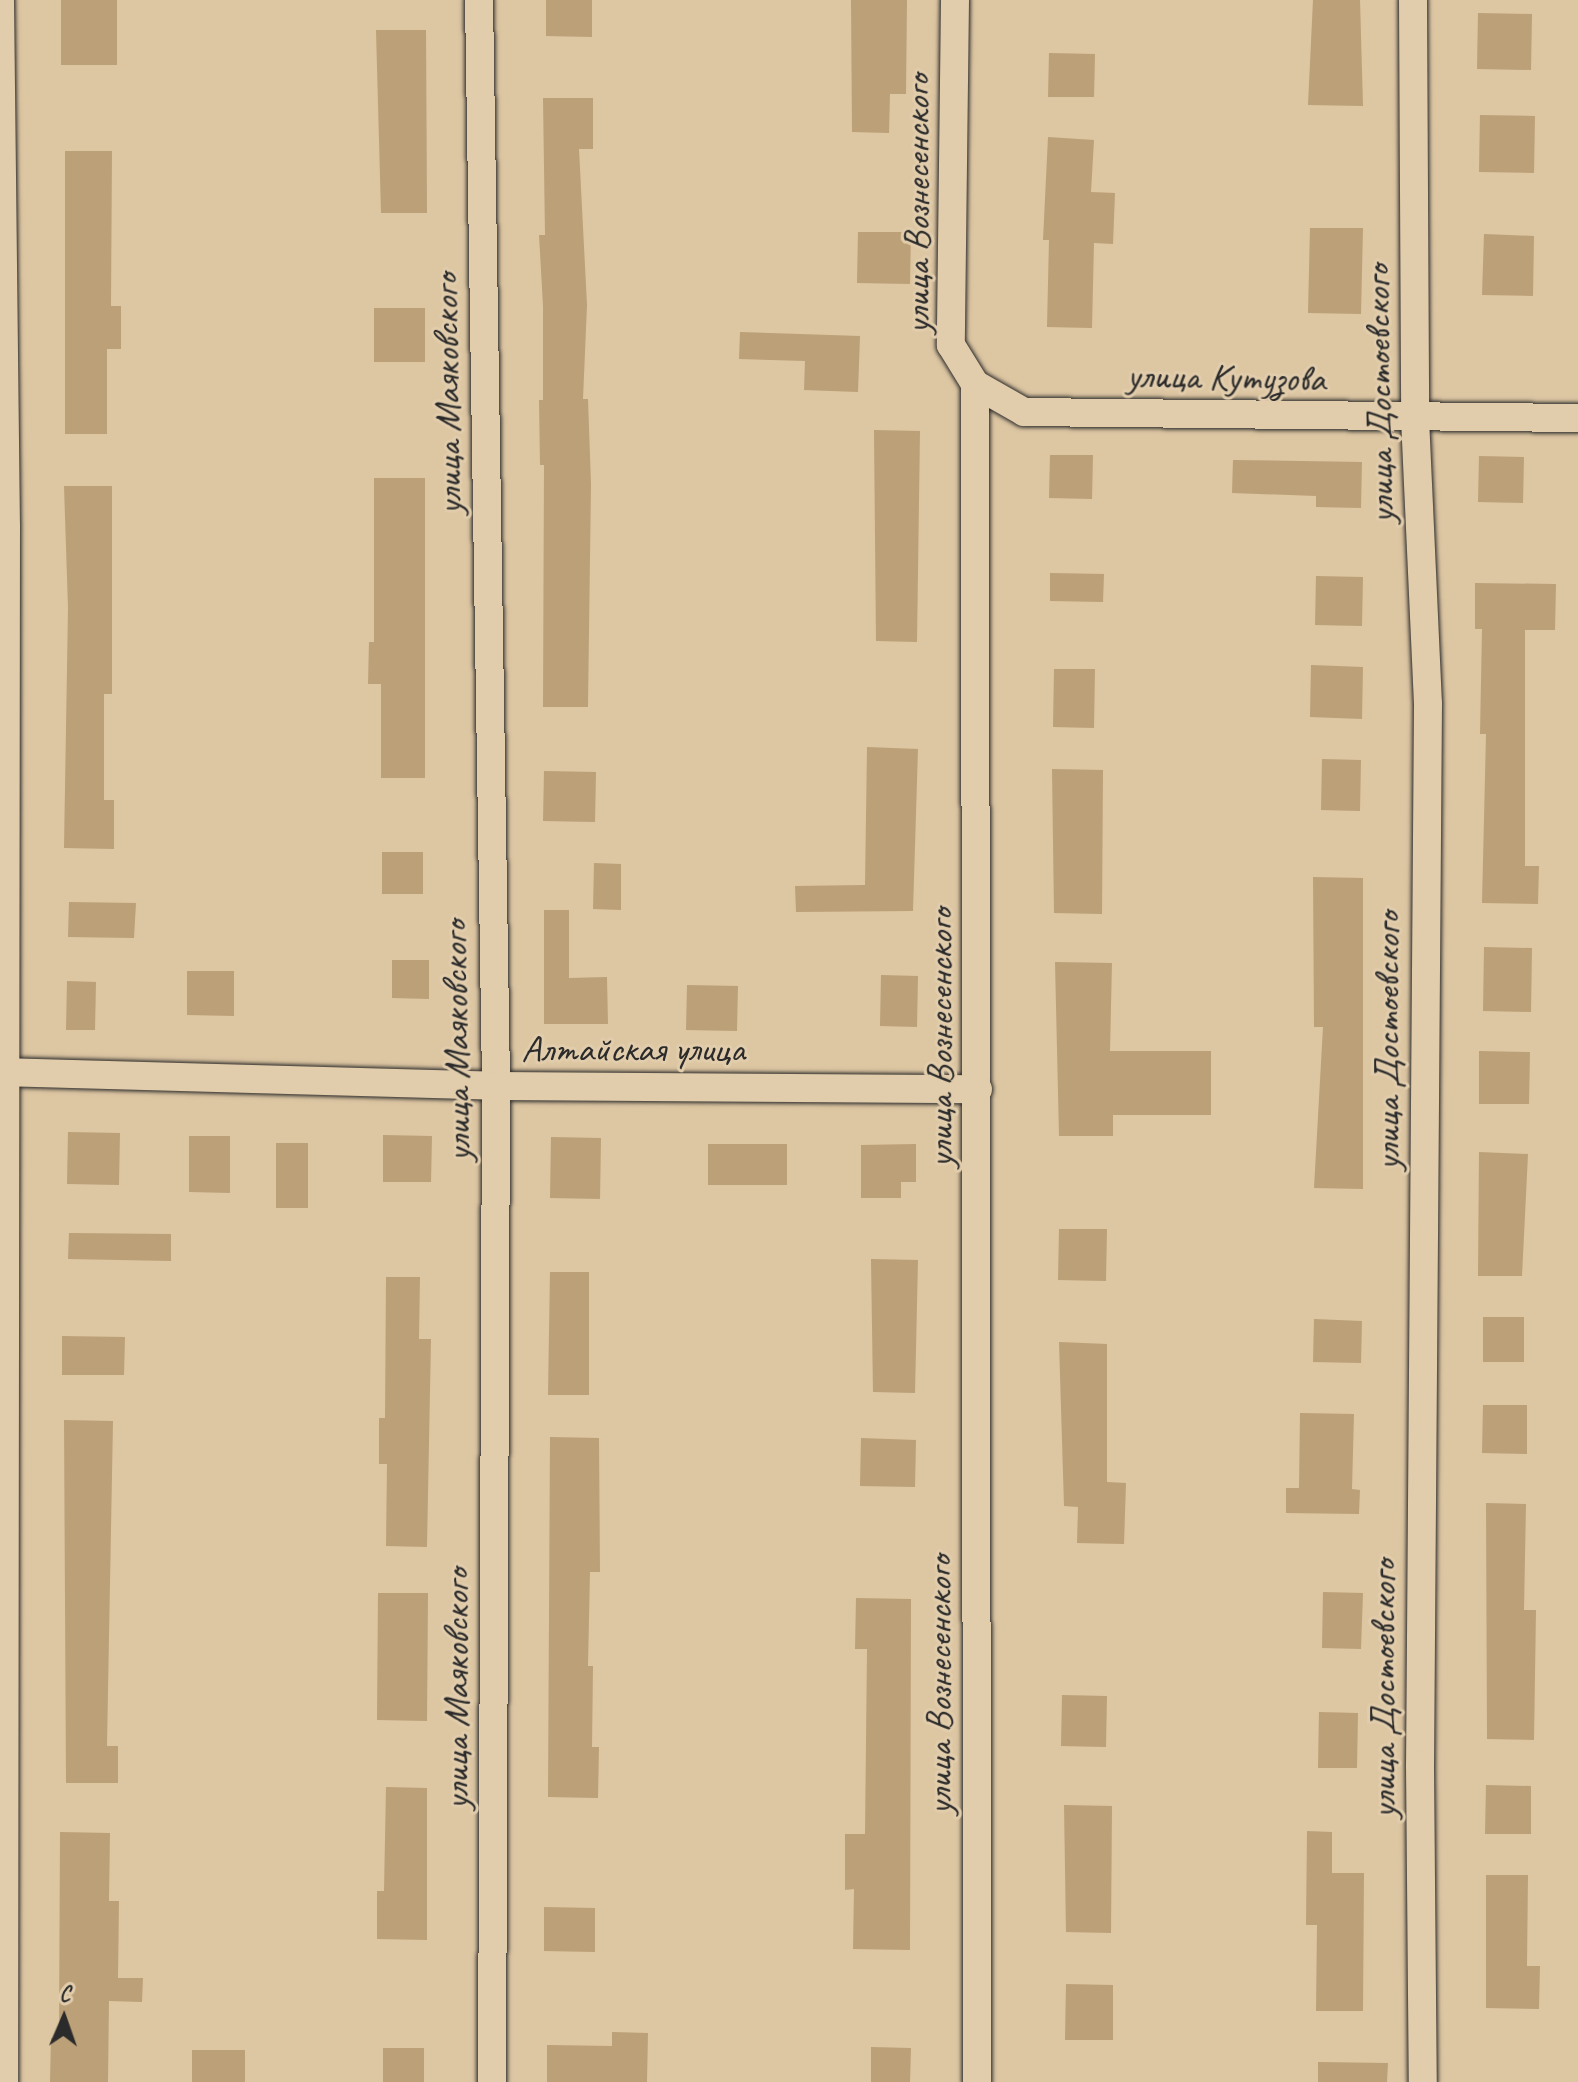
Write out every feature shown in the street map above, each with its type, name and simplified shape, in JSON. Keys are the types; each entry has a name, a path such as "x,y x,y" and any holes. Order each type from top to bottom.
{"street":[{"path":"0,0 4,2082"},
{"name":"улица Маяковского","path":"479,0 496,1086 492,2082"},
{"name":"улица Вознесенского","path":"955,0 951,345 975,384 977,2082"},
{"name":"улица Достоевского","path":"1413,0 1415,418 1428,704 1420,1749 1423,2082"},
{"name":"улица Кутузова","path":"975,384 1024,412 1578,418"},
{"name":"Алтайская улица","path":"2,1072 496,1086 978,1089"}],"building":[{"path":"61,0 117,0 117,65 61,65"},
{"path":"546,0 592,0 592,37 546,36"},
{"path":"851,0 907,0 906,94 890,94 889,133 852,132"},
{"path":"1313,0 1360,0 1363,106 1308,105"},
{"path":"1478,13 1532,14 1531,70 1477,69"},
{"path":"376,30 426,30 427,213 381,213"},
{"path":"1049,53 1095,54 1094,97 1048,97"},
{"path":"543,98 593,98 593,149 579,149 587,305 583,399 588,399 591,484 588,707 543,707 544,465 540,465 539,400 543,400 543,306 539,235 545,235"},
{"path":"1480,115 1535,116 1534,173 1479,172"},
{"path":"1048,137 1094,140 1091,192 1115,193 1113,244 1094,243 1092,328 1047,327 1049,240 1043,240"},
{"path":"65,151 112,151 111,306 121,306 121,349 107,349 107,434 65,434"},
{"path":"1310,228 1363,228 1361,314 1308,313"},
{"path":"858,232 911,232 910,284 857,283"},
{"path":"1484,234 1534,236 1533,296 1482,295"},
{"path":"374,308 425,308 425,362 374,362"},
{"path":"740,332 860,336 858,392 804,390 805,361 739,359"},
{"path":"874,430 920,431 917,642 876,641"},
{"path":"1050,455 1093,455 1092,499 1049,498"},
{"path":"1479,456 1524,457 1523,503 1478,502"},
{"path":"1233,460 1362,462 1361,508 1316,507 1316,496 1232,493"},
{"path":"374,478 425,478 425,778 381,778 381,684 368,684 369,642 374,642"},
{"path":"64,486 112,486 112,694 104,694 104,800 114,800 114,849 64,848 68,608"},
{"path":"1050,573 1104,574 1103,602 1050,601"},
{"path":"1316,576 1363,577 1362,626 1315,625"},
{"path":"1475,583 1556,584 1555,630 1525,630 1525,866 1539,866 1538,904 1482,903 1486,734 1480,734 1482,629 1475,629"},
{"path":"1311,665 1363,667 1362,719 1310,717"},
{"path":"1054,669 1095,669 1094,728 1053,727"},
{"path":"867,747 918,749 913,911 796,912 795,886 865,885"},
{"path":"1322,759 1361,760 1360,811 1321,810"},
{"path":"1052,769 1103,770 1102,914 1054,913"},
{"path":"544,771 596,772 595,822 543,821"},
{"path":"382,852 423,852 423,894 382,894"},
{"path":"594,863 621,864 621,910 593,909"},
{"path":"1313,877 1363,878 1363,1189 1314,1188 1323,1027 1314,1027"},
{"path":"69,902 136,903 134,938 68,937"},
{"path":"544,910 569,910 569,978 607,977 608,1024 544,1024"},
{"path":"1484,947 1532,948 1531,1012 1483,1011"},
{"path":"392,960 429,960 429,999 392,998"},
{"path":"1055,962 1112,963 1110,1051 1211,1051 1211,1115 1113,1115 1113,1136 1059,1136"},
{"path":"187,971 234,971 234,1016 187,1015"},
{"path":"881,975 918,976 917,1027 880,1026"},
{"path":"67,981 96,982 95,1030 66,1030"},
{"path":"687,985 738,986 737,1031 686,1030"},
{"path":"1479,1051 1530,1052 1529,1104 1479,1104"},
{"path":"68,1132 120,1133 119,1185 67,1184"},
{"path":"383,1135 432,1136 431,1182 383,1182"},
{"path":"189,1136 230,1136 230,1193 189,1192"},
{"path":"551,1137 601,1138 600,1199 550,1198"},
{"path":"276,1143 308,1143 308,1208 276,1208"},
{"path":"708,1144 787,1144 787,1185 708,1185"},
{"path":"916,1144 916,1182 901,1182 901,1198 861,1198 861,1145"},
{"path":"1479,1152 1528,1154 1522,1276 1478,1276"},
{"path":"1059,1229 1107,1229 1106,1281 1058,1280"},
{"path":"69,1233 171,1234 171,1261 68,1259"},
{"path":"871,1259 918,1260 915,1393 873,1392"},
{"path":"550,1272 589,1272 589,1395 548,1395"},
{"path":"386,1277 420,1277 419,1339 431,1339 427,1547 386,1546 387,1464 379,1464 379,1418 385,1418"},
{"path":"1483,1317 1524,1317 1524,1362 1483,1362"},
{"path":"1314,1319 1362,1321 1361,1363 1313,1362"},
{"path":"62,1336 125,1337 124,1375 62,1375"},
{"path":"1059,1342 1107,1344 1107,1482 1126,1483 1124,1544 1077,1543 1078,1507 1064,1506"},
{"path":"1483,1405 1527,1405 1527,1454 1482,1453"},
{"path":"1300,1413 1354,1414 1352,1489 1360,1490 1359,1514 1286,1513 1286,1488 1299,1488"},
{"path":"64,1420 113,1421 107,1746 118,1746 118,1783 66,1783"},
{"path":"550,1437 599,1438 600,1572 590,1572 588,1666 593,1666 592,1747 599,1747 598,1798 548,1797"},
{"path":"861,1438 916,1440 915,1487 860,1486"},
{"path":"1486,1503 1526,1504 1524,1610 1536,1610 1534,1740 1487,1739"},
{"path":"1323,1592 1363,1593 1361,1649 1322,1648"},
{"path":"378,1593 428,1593 427,1721 377,1720"},
{"path":"856,1598 911,1599 910,1950 853,1949 854,1889 845,1890 845,1834 865,1834 867,1649 855,1649"},
{"path":"1062,1695 1107,1696 1106,1747 1061,1746"},
{"path":"1319,1712 1358,1713 1357,1768 1318,1768"},
{"path":"1486,1785 1531,1786 1531,1834 1485,1834"},
{"path":"386,1787 427,1788 427,1940 377,1939 377,1891 384,1891"},
{"path":"1064,1805 1112,1806 1111,1933 1066,1932"},
{"path":"1307,1831 1332,1832 1332,1873 1364,1873 1363,2011 1316,2011 1317,1925 1306,1925"},
{"path":"60,1832 110,1833 109,1901 119,1901 118,1978 143,1978 142,2002 109,2001 108,2082 50,2082 51,2038 59,2038"},
{"path":"1486,1875 1528,1875 1527,1966 1540,1966 1539,2009 1486,2008"},
{"path":"544,1907 595,1908 595,1952 544,1951"},
{"path":"1066,1984 1113,1985 1113,2040 1065,2040"},
{"path":"612,2032 648,2033 647,2082 547,2082 547,2045 612,2046"},
{"path":"871,2047 911,2048 910,2082 871,2082"},
{"path":"383,2048 424,2048 424,2082 383,2082"},
{"path":"192,2050 245,2050 245,2082 192,2082"},
{"path":"1318,2062 1388,2063 1387,2082 1318,2082"}]}
